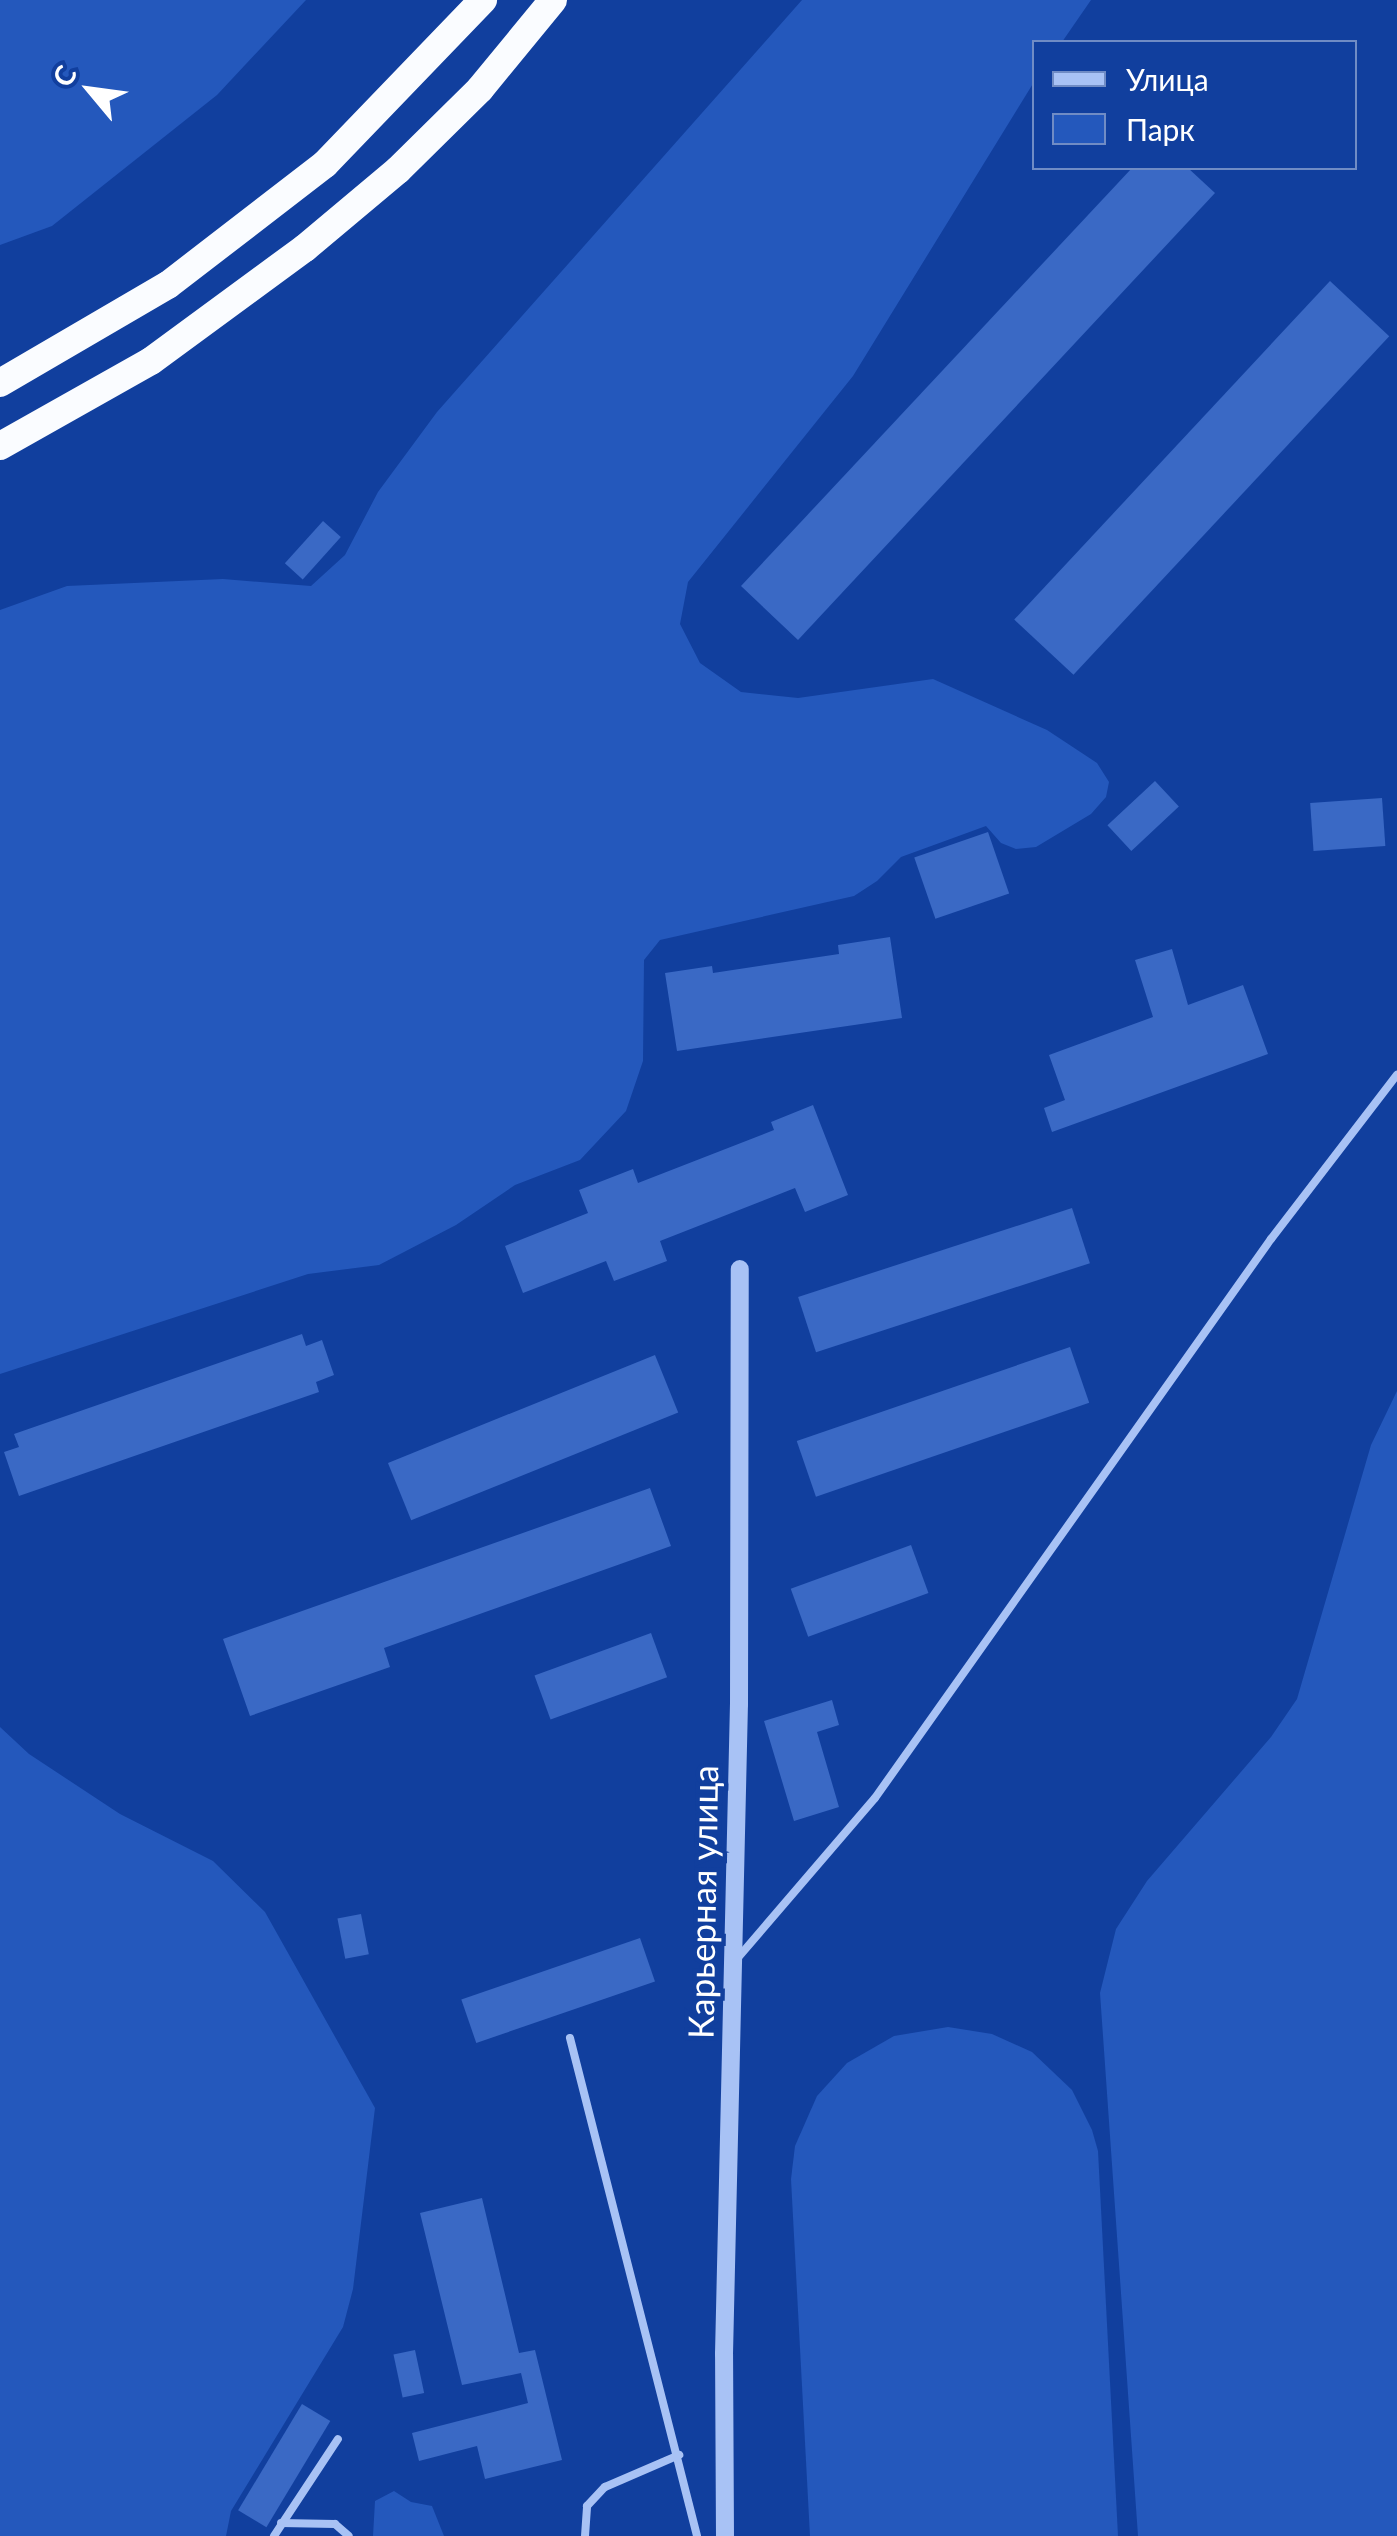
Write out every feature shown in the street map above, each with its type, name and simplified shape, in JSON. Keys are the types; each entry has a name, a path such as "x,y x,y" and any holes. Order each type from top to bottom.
{"highway":[{"path":"0,383 168,285 325,164 483,0"},
{"path":"0,446 152,361 305,248 412,156 480,88 553,0"}],"street":[{"name":"Карьерная улица","path":"725,2536 724,2354 734,1963 740,1269"}],"lane":[{"path":"734,1963 875,1798 1271,1240 1397,1075"},
{"path":"570,2038 697,2536"},
{"path":"274,2536 338,2439"},
{"path":"584,2536 587,2506 605,2486 678,2455"},
{"path":"281,2523 336,2524 350,2536"}],"green space":[{"path":"0,0 306,0 217,95 52,226 0,245"},
{"path":"802,0 1091,0 1063,40 1032,40 1032,85 853,376 688,582 680,624 700,663 741,692 798,698 933,679 1047,730 1097,763 1109,782 1106,797 1091,814 1036,847 1016,849 1001,843 986,826 901,857 877,881 854,896 660,940 644,960 643,1061 626,1111 580,1160 515,1185 456,1225 379,1265 308,1274 0,1374 0,610 67,586 223,579 311,586 345,555 378,492 437,412"},
{"path":"1397,1391 1397,2536 1138,2536 1100,1993 1116,1929 1147,1881 1271,1737 1297,1699 1371,1445"},
{"path":"0,1727 29,1754 120,1814 213,1861 265,1912 375,2108 353,2289 343,2327 231,2511 226,2536 0,2536"},
{"path":"948,2027 992,2034 1032,2052 1072,2090 1092,2130 1098,2151 1118,2536 810,2536 791,2179 795,2146 817,2096 847,2063 894,2036"},
{"path":"394,2491 411,2502 432,2506 444,2536 373,2536 375,2501"}],"building":[{"path":"1130,170 1190,170 1215,193 798,640 741,586"},
{"path":"1330,281 1389,336 1073,675 1014,620"},
{"path":"323,521 341,537 303,579 285,563"},
{"path":"1155,781 1179,807 1131,851 1107,825"},
{"path":"1382,798 1385,846 1314,851 1310,803"},
{"path":"988,832 1009,893 935,919 914,857"},
{"path":"890,937 902,1018 677,1051 665,973 712,966 713,973 839,954 838,945"},
{"path":"1172,949 1188,1005 1243,985 1268,1054 1052,1132 1044,1108 1065,1100 1049,1055 1153,1017 1135,960"},
{"path":"813,1105 848,1195 805,1212 795,1188 660,1241 667,1261 614,1281 606,1261 523,1293 505,1246 588,1213 579,1190 633,1169 638,1183 774,1130 771,1122"},
{"path":"1072,1208 1090,1263 816,1352 798,1297"},
{"path":"302,1334 306,1346 322,1340 334,1375 316,1382 319,1392 19,1496 4,1452 19,1447 14,1434"},
{"path":"1070,1347 1089,1403 816,1497 797,1441"},
{"path":"655,1355 678,1412 411,1520 388,1463"},
{"path":"650,1488 671,1546 384,1648 390,1667 250,1716 223,1639"},
{"path":"911,1545 928,1593 808,1637 791,1589"},
{"path":"651,1633 667,1677 551,1720 534,1675"},
{"path":"832,1700 839,1725 817,1732 839,1807 794,1821 764,1721"},
{"path":"361,1914 369,1954 345,1959 337,1919"},
{"path":"640,1938 655,1981 476,2043 461,2000"},
{"path":"482,2198 519,2353 535,2350 562,2460 485,2479 477,2446 419,2461 412,2433 528,2403 521,2373 462,2385 420,2213"},
{"path":"415,2350 424,2393 403,2398 393,2355"},
{"path":"302,2404 330,2421 266,2527 238,2510"}]}
